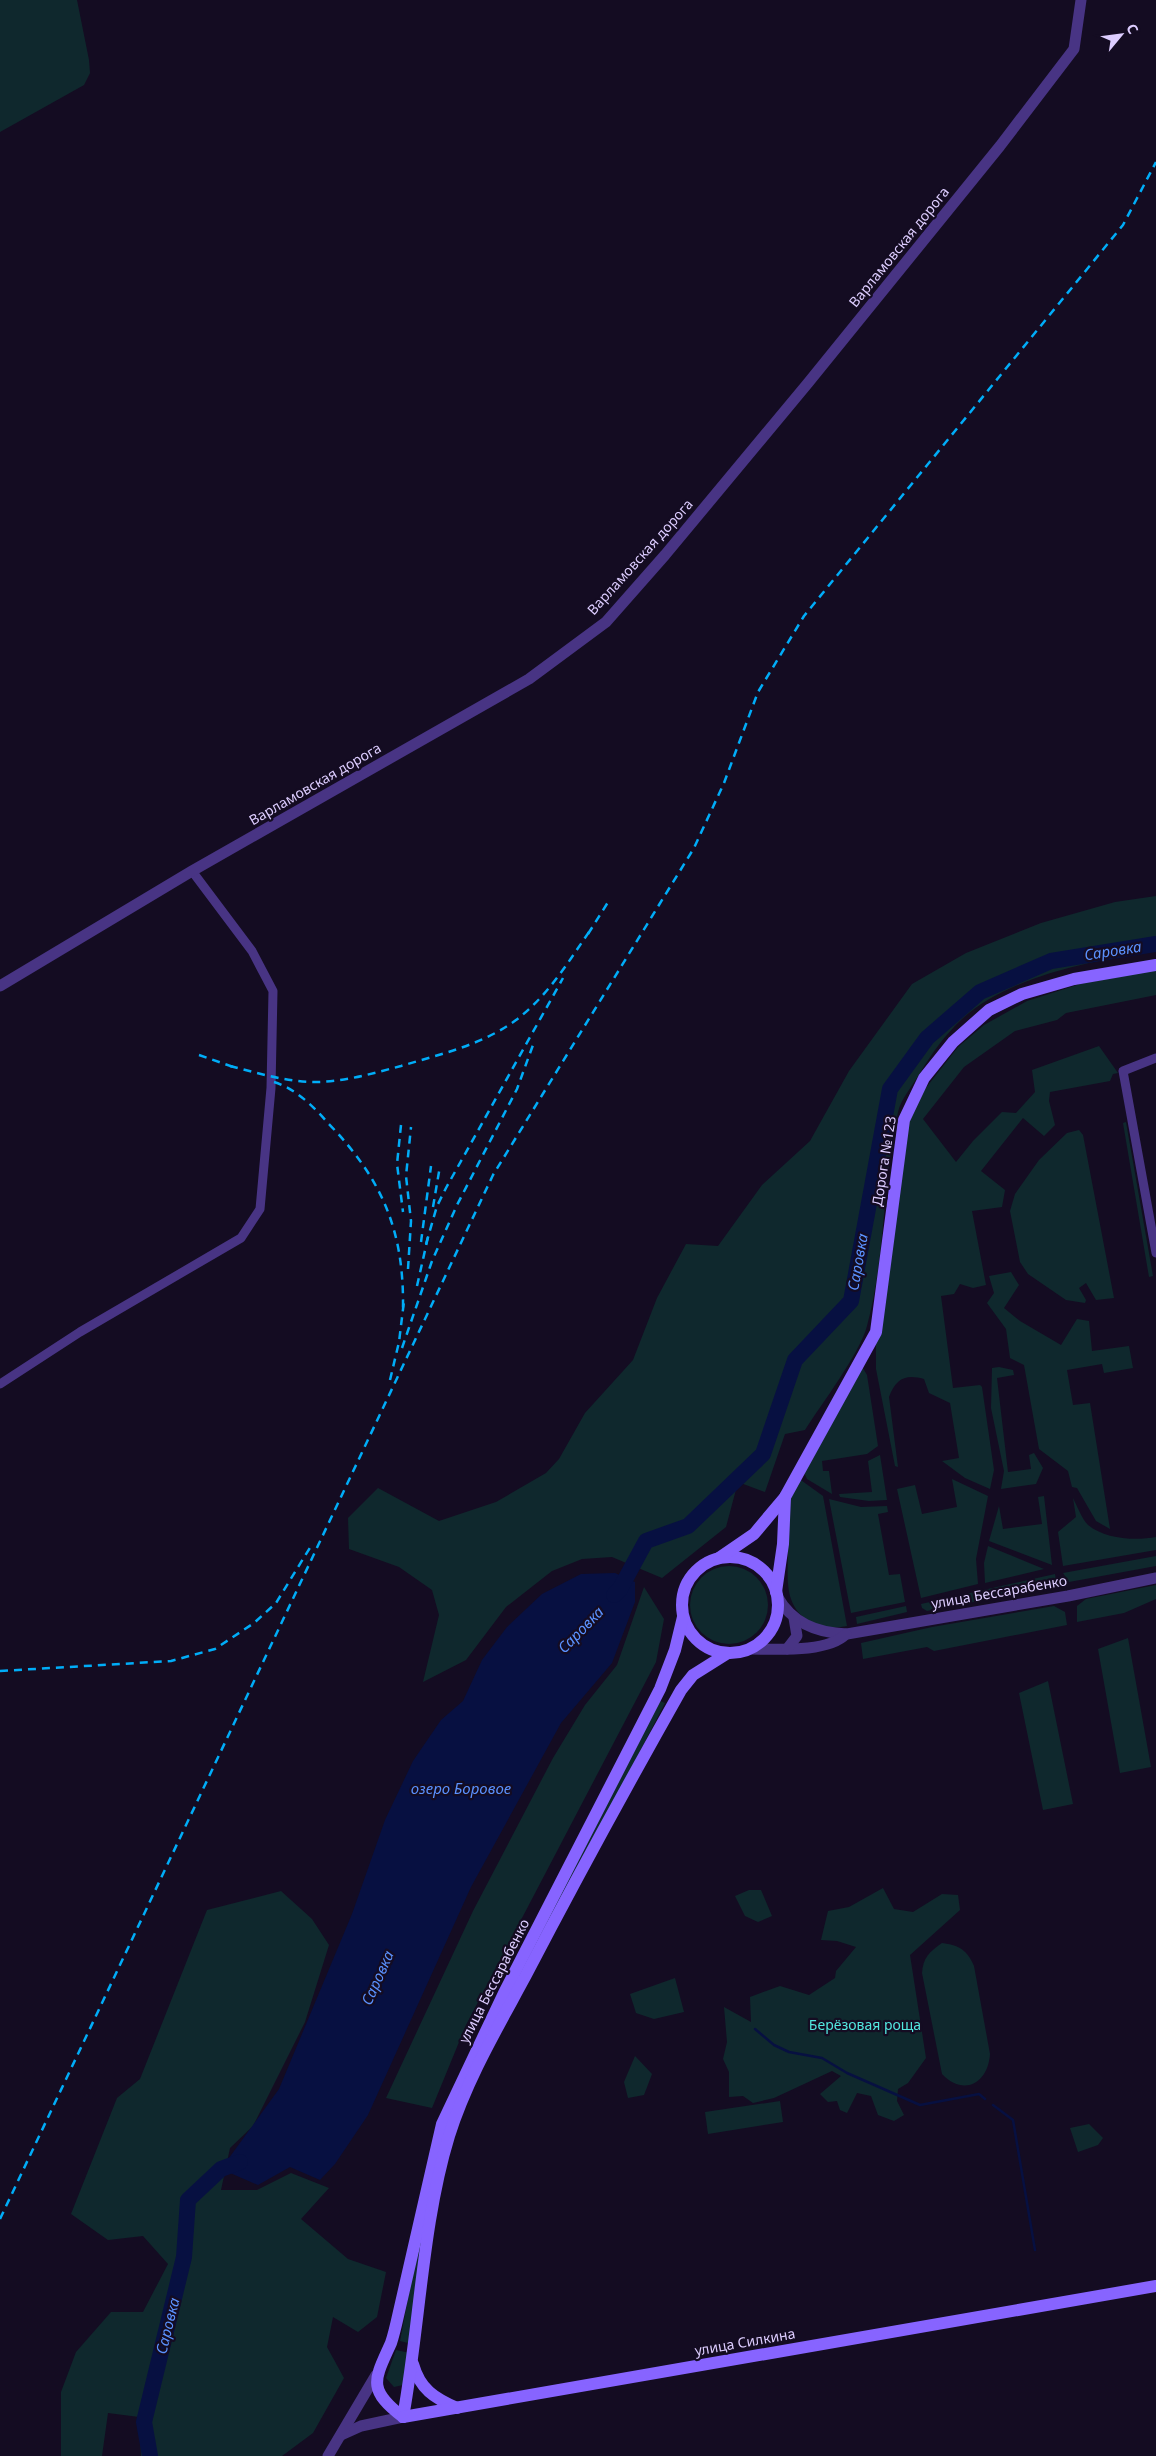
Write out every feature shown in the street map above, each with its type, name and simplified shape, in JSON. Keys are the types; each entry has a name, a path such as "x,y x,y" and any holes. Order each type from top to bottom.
{"main road":[{"name":"Дорога №123","path":"719,1558 754,1534 785,1497 797,1472 876,1332 904,1120 924,1078 952,1042 989,1010 1014,998 1074,979 1156,965"},
{"name":"Дорога №123","path":"776,1594 783,1544 785,1497"},
{"path":"719,1558 739,1558 758,1566 769,1578 776,1594 777,1612 772,1628 763,1640 749,1649 728,1653 716,1651 700,1642 687,1628 683,1617 682,1601 687,1583 700,1567 719,1558"},
{"name":"улица Бессарабенко","path":"376,2375 392,2340 442,2124 508,1996 660,1689 675,1650 683,1617"},
{"name":"улица Бессарабенко","path":"403,2417 413,2364 431,2215 450,2135 508,1996 681,1690 692,1675 728,1653"},
{"name":"улица Силкина","path":"403,2417 1156,2286"},
{"path":"413,2364 417,2377 426,2391 457,2408"},
{"path":"376,2375 381,2394 394,2410 403,2417"}],"street":[{"name":"Варламовская дорога","path":"0,986 192,871 529,679 606,622 665,555 808,383 1005,139 1074,49 1081,0"},
{"path":"0,1384 80,1332 241,1238 260,1209 271,1088 273,991 252,951 192,871"},
{"path":"1156,1058 1122,1071 1156,1253"},
{"name":"улица Бессарабенко","path":"776,1594 783,1608 808,1627 829,1634 847,1634 1068,1596 1156,1578"},
{"path":"787,1649 797,1636 794,1618"},
{"name":"улица Бессарабенко","path":"749,1649 787,1649 840,1641 847,1634"},
{"name":"улица Бессарабенко","path":"328,2456 376,2375"},
{"name":"улица Силкина","path":"341,2435 361,2426 403,2417"}],"green space":[{"path":"0,0 77,0 90,73 84,85 0,132"},
{"path":"1156,896 1156,951 1106,959 1053,972 1003,992 981,1004 962,1019 929,1058 904,1097 898,1112 889,1165 878,1273 863,1338 848,1365 805,1430 785,1434 765,1492 738,1482 726,1527 662,1578 612,1557 582,1559 552,1571 506,1607 466,1660 423,1682 439,1615 432,1590 399,1567 349,1549 348,1518 378,1488 439,1521 496,1502 546,1473 559,1459 585,1413 633,1360 657,1298 686,1244 718,1246 762,1185 810,1141 849,1071 912,984 966,953 1041,923 1115,902"},
{"path":"1156,970 1156,995 1066,1013 1057,1020 1015,1031 964,1067 923,1119 956,1162 973,1141 1002,1112 1016,1113 1035,1092 1032,1070 1099,1046 1118,1073 1113,1074 1110,1081 1050,1092 1049,1101 1055,1125 1044,1136 1023,1118 981,1171 1005,1190 1002,1207 972,1211 986,1285 973,1288 960,1284 954,1294 941,1296 953,1388 980,1385 982,1387 994,1470 990,1489 965,1478 942,1461 959,1458 950,1403 929,1393 924,1379 907,1377 902,1379 895,1385 889,1397 898,1467 895,1466 876,1369 876,1343 908,1123 925,1089 958,1047 984,1025 1027,1001 1080,984"},
{"path":"1126,1122 1153,1276 1149,1277 1123,1123"},
{"path":"1079,1130 1083,1135 1114,1298 1096,1300 1086,1283 1079,1288 1086,1300 1085,1303 1066,1300 1028,1274 1020,1262 1010,1211 1015,1194 1039,1160 1067,1133"},
{"path":"1011,1272 1019,1285 1004,1308 1020,1321 1061,1345 1077,1319 1089,1321 1092,1351 1129,1346 1133,1368 1104,1373 1102,1364 1067,1370 1073,1405 1090,1403 1110,1529 1096,1521 1077,1488 1072,1487 1068,1471 1039,1449 1024,1365 1010,1358 1006,1329 987,1303 994,1293 989,1276"},
{"path":"861,1365 867,1375 878,1446 867,1454 822,1461 823,1471 829,1471 832,1494 807,1479 802,1468"},
{"path":"999,1367 1013,1370 1014,1375 997,1378 1008,1472 1031,1469 1029,1455 1034,1453 1043,1468 1036,1484 1001,1489 1004,1471 991,1408 992,1368"},
{"path":"880,1455 887,1500 869,1501 840,1497 839,1494 872,1492 868,1461"},
{"path":"798,1478 823,1496 847,1626 822,1626 806,1619 795,1607 789,1593 789,1504"},
{"path":"952,1479 988,1496 976,1559 978,1584 921,1598 897,1489 915,1485 922,1514 957,1507"},
{"path":"1044,1496 1052,1565 989,1541 999,1506 1003,1529 1042,1524 1038,1497"},
{"path":"1073,1498 1088,1525 1095,1530 1120,1538 1139,1539 1156,1537 1156,1550 1063,1566 1058,1532 1076,1517"},
{"path":"829,1499 861,1507 887,1506 888,1512 878,1514 889,1575 900,1574 905,1602 851,1613"},
{"path":"988,1546 1044,1569 985,1583 984,1563"},
{"path":"1156,1556 1156,1566 1069,1582 1063,1573"},
{"path":"729,1566 744,1569 761,1583 765,1590 768,1605 765,1620 751,1637 744,1641 729,1644 714,1641 697,1627 693,1620 690,1605 693,1590 707,1573 714,1569"},
{"path":"1055,1574 1056,1581 1051,1587 927,1611 922,1608 921,1604"},
{"path":"1156,1585 1156,1599 1124,1613 1077,1622 1077,1606 1086,1599"},
{"path":"644,1587 664,1619 656,1662 466,2025 432,2108 386,2098 473,1911 553,1758 585,1705 617,1665"},
{"path":"906,1606 907,1612 857,1624 856,1617"},
{"path":"1054,1606 1065,1612 1067,1625 934,1651 927,1647 863,1659 861,1643 932,1627"},
{"path":"1128,1638 1151,1767 1120,1773 1098,1649"},
{"path":"1048,1681 1073,1804 1043,1810 1019,1693"},
{"path":"660,1701 665,1703 514,1993 522,1966"},
{"name":"Берёзовая роща","path":"883,1888 894,1909 913,1912 942,1894 958,1895 960,1910 910,1955 926,2058 908,2083 898,2089 897,2101 904,2115 894,2121 878,2115 871,2096 857,2093 847,2113 840,2110 837,2101 828,2102 820,2094 841,2076 832,2071 774,2098 753,2103 743,2096 729,2097 729,2072 723,2059 727,2042 724,2007 751,2022 750,1997 780,1986 809,1995 835,1978 836,1971 856,1947 837,1941 821,1940 828,1911 849,1907"},
{"path":"749,1890 761,1890 772,1916 758,1922 745,1916 735,1896"},
{"path":"281,1891 312,1919 329,1945 305,2022 253,2126 230,2148 221,2190 257,2190 291,2173 329,2188 301,2219 348,2259 386,2272 377,2317 358,2332 333,2317 327,2347 344,2378 313,2433 282,2456 141,2456 139,2417 108,2413 102,2456 61,2456 61,2392 76,2352 111,2312 143,2312 168,2264 143,2236 108,2240 71,2214 117,2098 140,2079 207,1910"},
{"path":"942,1943 962,1949 974,1966 990,2054 985,2073 974,2084 958,2085 942,2074 922,1973 928,1956"},
{"path":"675,1978 684,2012 654,2019 636,2013 630,1994"},
{"path":"635,2056 652,2074 644,2095 628,2098 624,2082"},
{"path":"780,2101 783,2122 708,2134 705,2112"},
{"path":"1089,2124 1103,2138 1098,2145 1078,2152 1070,2128"},
{"path":"430,2180 412,2344 400,2341"},
{"path":"396,2350 410,2353 403,2385 394,2387 386,2378"}],"water":[{"name":"озеро Боровое","path":"615,1573 635,1582 635,1602 612,1663 561,1723 471,1887 368,2115 335,2164 320,2180 290,2167 258,2185 221,2169 279,2089 352,1914 385,1820 413,1761 441,1720 463,1701 482,1660 507,1627 542,1594 581,1574"}],"waterway":[{"name":"Саровка","path":"614,1595 620,1589 646,1541 688,1526 763,1454 795,1360 851,1301 890,1089 927,1038 980,992 1051,961 1156,944"},
{"path":"755,2029 774,2045 789,2052 822,2058 847,2073 920,2105 979,2094 985,2099"},
{"path":"993,2105 1013,2120 1035,2250"},
{"name":"Саровка","path":"150,2456 144,2422 184,2257 188,2200 221,2169 240,2162"}],"railway":[{"path":"0,2219 493,1175 694,848 724,783 758,692 804,616 1123,225 1156,162"},
{"path":"588,934 610,899"},
{"path":"230,1066 283,1079 304,1082 326,1082 370,1074 461,1048 503,1029 528,1011 566,966 591,929"},
{"path":"426,1244 437,1206 446,1188 563,978"},
{"path":"402,1348 432,1261 457,1205 517,1089 533,1045"},
{"path":"199,1055 236,1068"},
{"path":"274,1082 290,1089 316,1110 347,1144 376,1186 394,1230 399,1254 403,1308"},
{"path":"401,1125 397,1164 403,1212"},
{"path":"408,1269 411,1221 406,1176 411,1127"},
{"path":"421,1242 431,1166"},
{"path":"433,1207 440,1166"},
{"path":"417,1286 428,1237"},
{"path":"390,1380 399,1342 404,1301"},
{"path":"0,1671 171,1661 215,1649 254,1623 276,1603 311,1546"}]}
